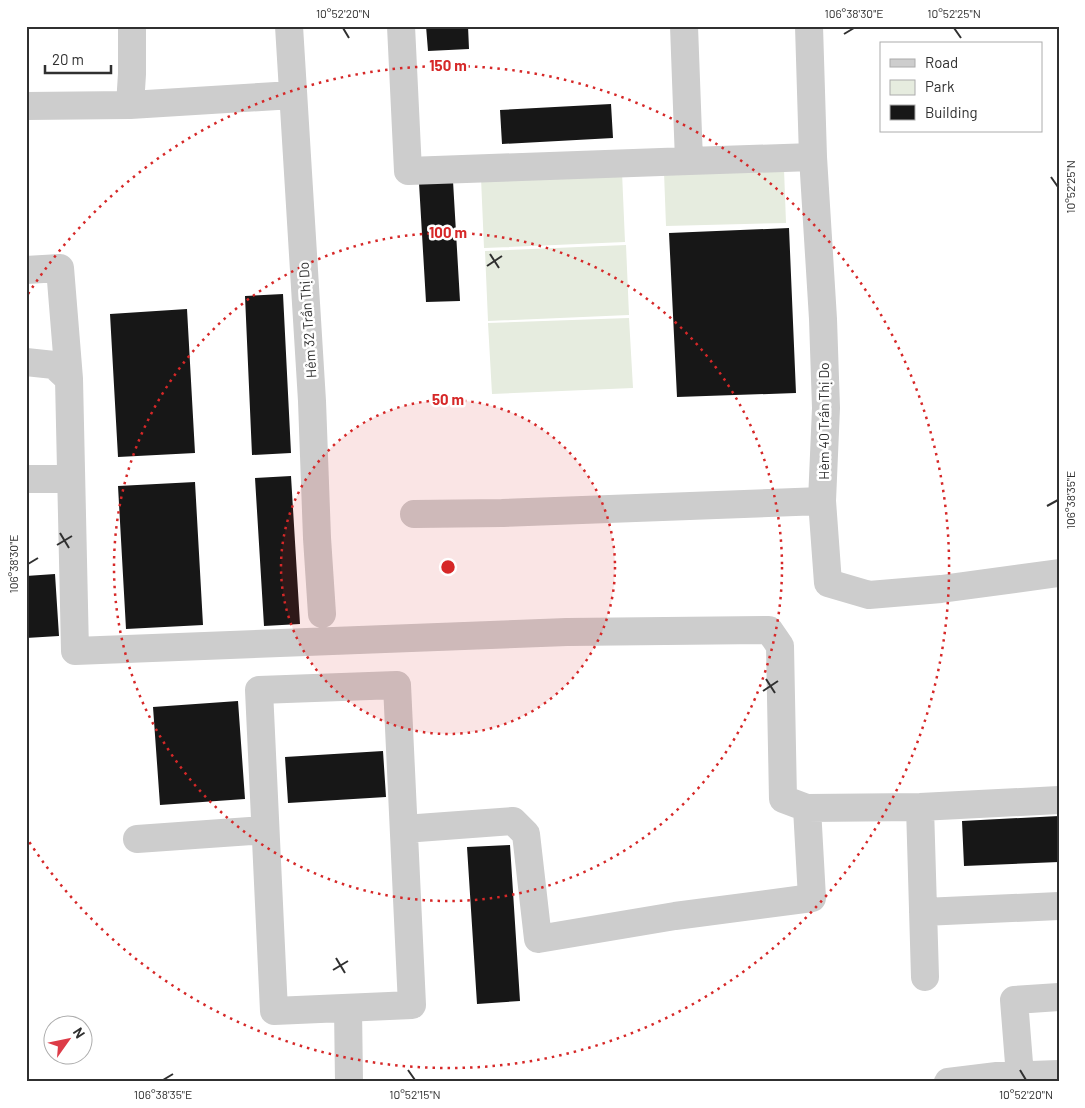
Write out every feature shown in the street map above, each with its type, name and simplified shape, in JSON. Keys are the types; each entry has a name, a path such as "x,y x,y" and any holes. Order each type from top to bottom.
{"street":[{"path":"130,105 132,26"},
{"name":"Hẻm 32 Trần Thị Do","path":"289,26 312,401 316,538 322,614"},
{"path":"401,26 408,171 813,157"},
{"path":"684,26 689,161"},
{"name":"Hẻm 40 Trần Thị Do","path":"809,26 813,157 823,319 826,408 822,501 828,583 870,595 941,589 1059,573"},
{"path":"26,106 130,105 293,95"},
{"path":"26,270 60,268 69,379 75,651 567,632 769,630 780,646 783,799 807,808 920,807 1059,800"},
{"path":"26,362 54,365 69,379"},
{"path":"26,479 71,479"},
{"path":"414,514 502,513 822,501"},
{"path":"397,685 404,830 412,1005 274,1011 259,690 397,685"},
{"path":"920,807 925,976"},
{"path":"404,830 514,821 526,834 538,939 675,916 812,898 807,808"},
{"path":"136,839 265,830"},
{"path":"923,912 1059,906"},
{"path":"948,1082 997,1076 1036,1077 1014,1000 1059,997"},
{"path":"348,1008 349,1082"}],"green space":[{"path":"784,169 786,223 666,226 664,172"},
{"path":"622,172 625,242 484,248 481,178"},
{"path":"626,245 629,315 488,321 485,251"},
{"path":"629,318 633,388 492,394 488,323"}],"building":[{"path":"426,26 468,26 469,49 428,51"},
{"path":"611,104 613,138 502,144 500,110"},
{"path":"453,181 460,301 426,302 419,183"},
{"path":"789,228 796,393 677,397 669,233"},
{"path":"283,294 291,453 252,455 245,296"},
{"path":"187,309 195,453 118,457 110,314"},
{"path":"291,476 300,624 264,626 255,478"},
{"path":"195,482 203,625 126,629 118,486"},
{"path":"55,574 59,636 26,638 26,576"},
{"path":"238,701 245,799 160,805 153,707"},
{"path":"383,751 386,797 288,803 285,757"},
{"path":"1059,816 1059,862 964,866 962,821"},
{"path":"510,845 520,1001 477,1004 467,847"}]}
